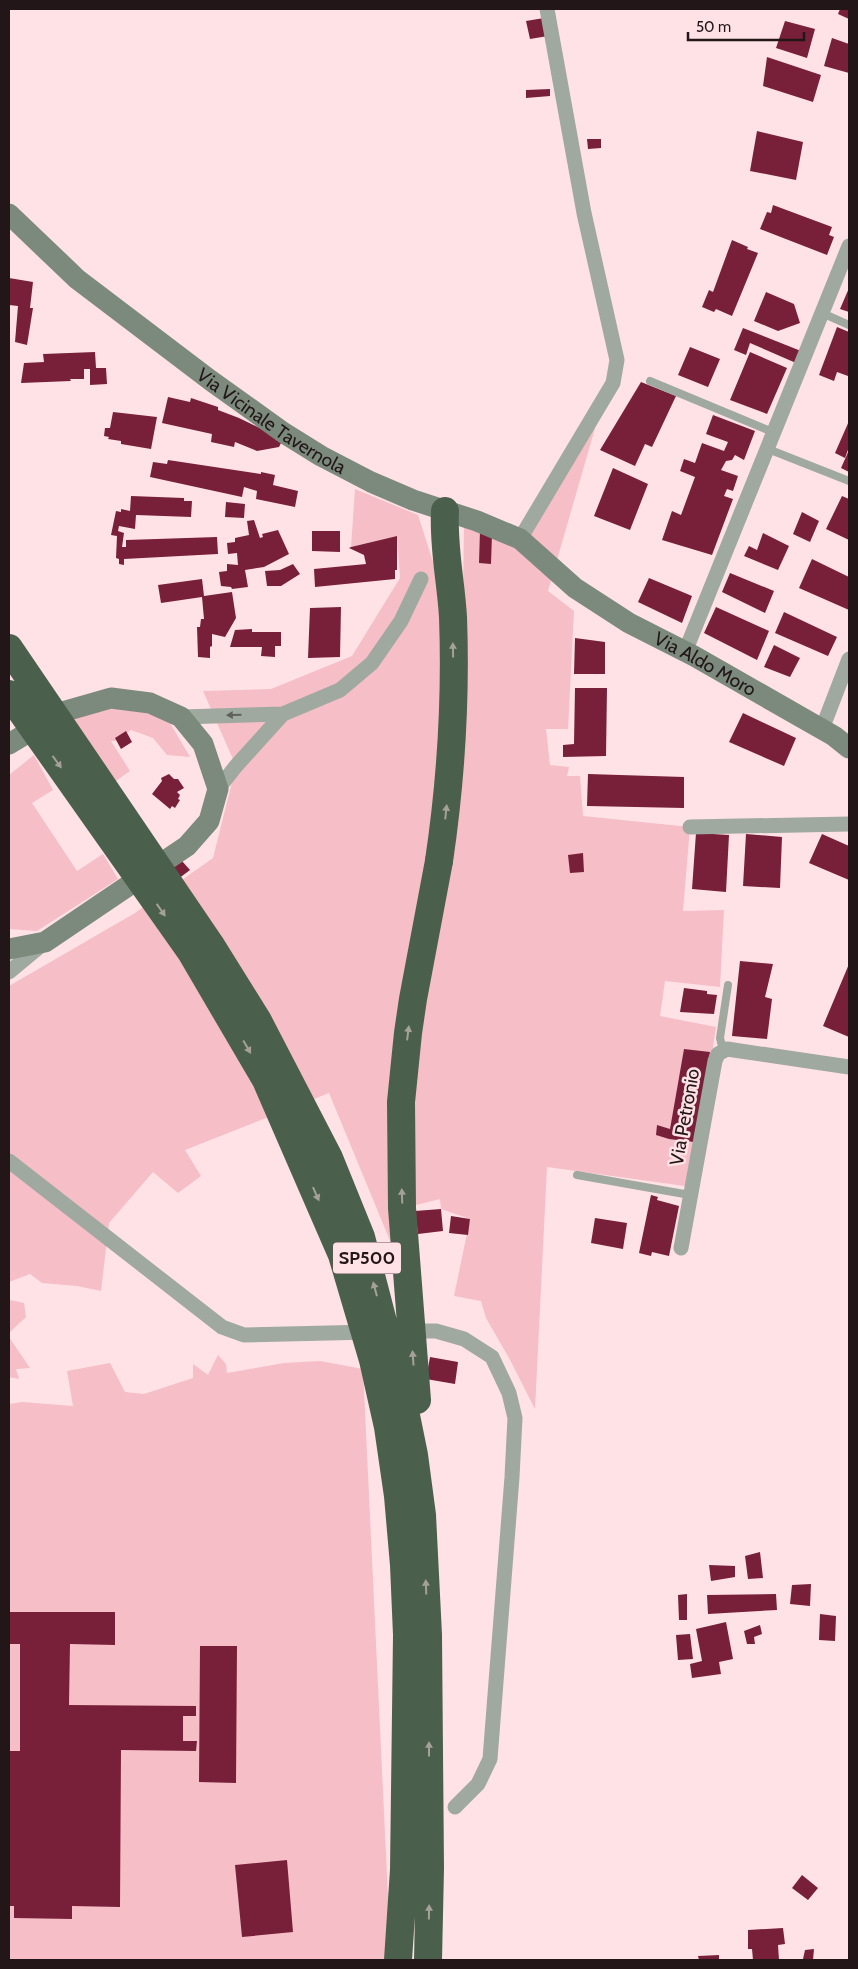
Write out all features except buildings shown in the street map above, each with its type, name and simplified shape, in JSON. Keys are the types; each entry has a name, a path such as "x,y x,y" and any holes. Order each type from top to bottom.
{"highway":[{"path":"420,1494 417,1407 402,1208 401,1102 412,1007 439,861 454,722 452,616 444,529 445,511"},
{"name":"SP500","path":"9,648 210,944 258,1021 329,1158 361,1237 401,1391 420,1494 426,1564 428,1635 430,1868 428,1960"},
{"name":"SP500","path":"9,694 191,952 266,1080 342,1255 373,1360 388,1427 398,1496 404,1565 407,1635 404,1860 398,1960"}],"street":[{"path":"520,539 613,383 616,371 616,360 584,213 547,9"},
{"name":"Via Vicinale Tavernola","path":"9,214 78,279 210,380 284,433 320,456 371,482 445,511 478,521 520,539 562,578"},
{"path":"686,652 849,246"},
{"name":"Via Aldo Moro","path":"562,578 629,623 686,652 822,729 849,748"},
{"path":"9,744 62,712 111,698 150,703 181,717 283,714 340,690 372,663 401,621 421,579"},
{"path":"822,729 849,659"},
{"path":"9,972 45,942 187,846 209,821 218,789 283,714"},
{"path":"181,717 203,744 218,789"},
{"path":"690,827 849,824"},
{"path":"9,949 45,942"},
{"path":"723,1050 727,1049 849,1067"},
{"name":"Via Petronio","path":"681,1248 715,1061 718,1054 723,1050"},
{"path":"9,1161 222,1327 244,1335 436,1331 464,1339 492,1357 509,1393 515,1418 491,1750 490,1760 478,1784 455,1807"}],"lane":[{"path":"822,313 849,325"},
{"path":"650,381 775,433"},
{"path":"768,448 849,480"},
{"name":"Via Petronio","path":"723,1050 720,1038 728,985"},
{"name":"Via Petronio","path":"578,1175 690,1195"}],"shaded area":[{"path":"596,425 548,591 574,611 568,729 546,729 550,765 569,767 567,776 580,776 583,816 690,827 683,911 724,910 720,987 665,981 660,1016 716,1027 692,1187 547,1167 535,1409 486,1318 481,1301 454,1296 470,1219 441,1209 440,1199 416,1205 398,1260 329,1093 185,1150 201,1176 178,1193 153,1172 109,1223 101,1291 77,1286 42,1283 30,1274 9,1282 9,986 135,913 213,858 236,766 203,691 271,689 352,656 400,578 397,536 351,547 355,489 418,515 444,596 463,592 464,527 509,542"},
{"path":"98,707 137,707 170,723 190,757 167,755 153,738 131,730 117,741 111,741 130,771 113,783 66,719"},
{"path":"34,755 53,790 32,803 77,871 103,854 118,879 37,931 9,929 9,775"},
{"path":"9,1295 10,1300 24,1303 26,1317 9,1333"},
{"path":"9,1337 30,1368 16,1369 19,1379 9,1377"},
{"path":"218,1355 226,1364 227,1373 284,1363 320,1361 363,1369 391,1960 9,1960 9,1404 22,1402 73,1406 67,1371 110,1363 125,1392 144,1394 193,1378 193,1364 208,1375"}]}
